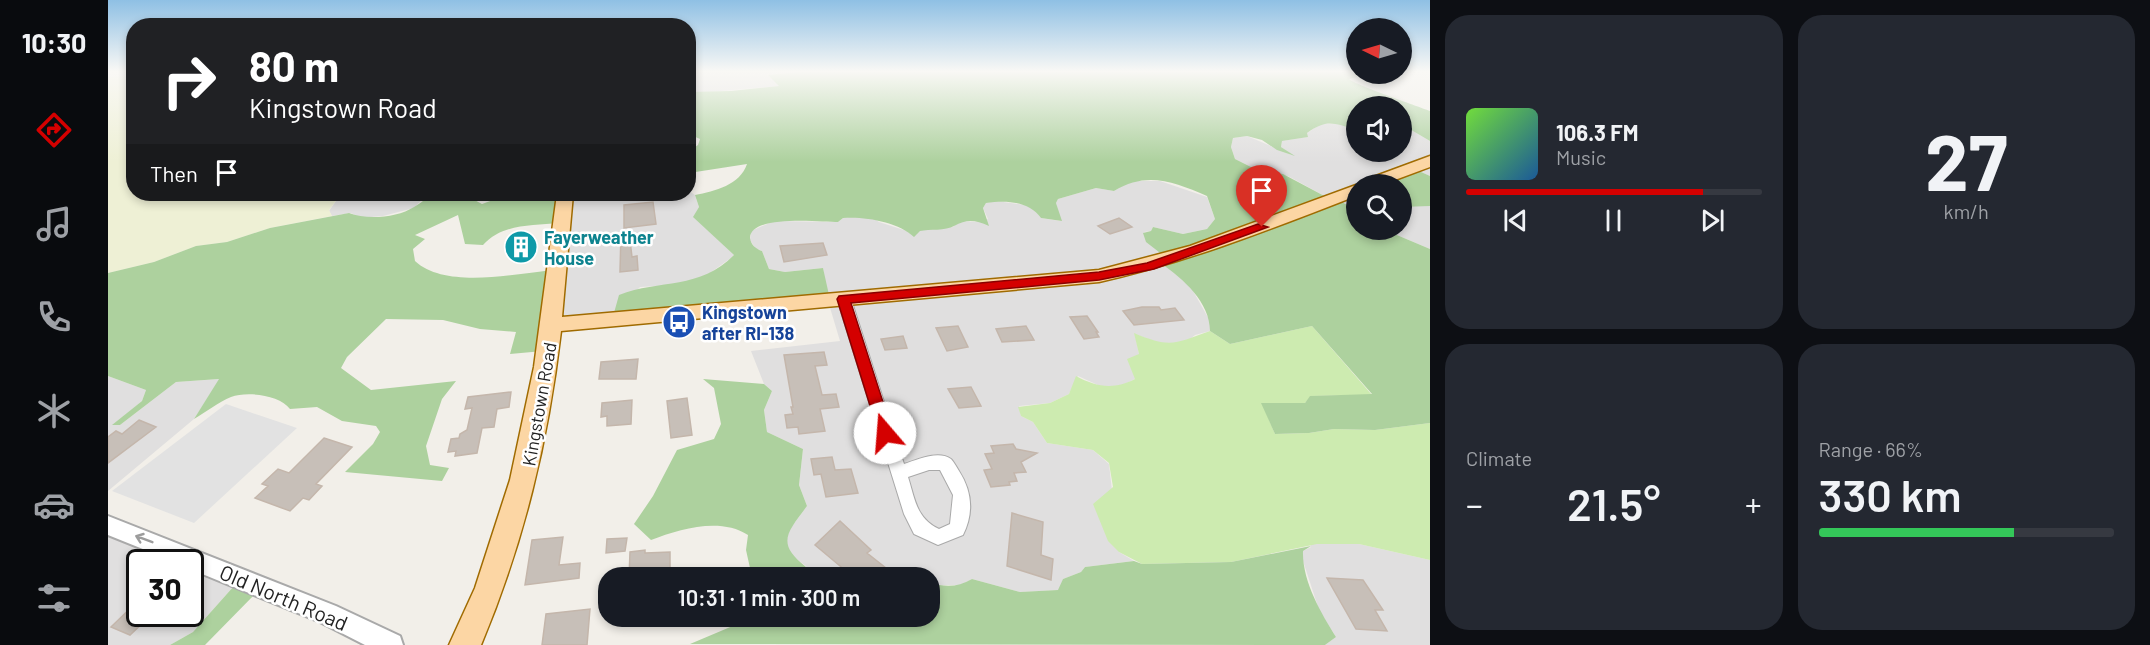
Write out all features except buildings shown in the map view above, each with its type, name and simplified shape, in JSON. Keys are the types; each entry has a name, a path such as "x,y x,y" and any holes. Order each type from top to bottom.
{"main road":[{"path":"1397,174 1430,161"},
{"name":"Kingstown Road","path":"465,645 507,542 524,488 553,325 1088,277 1149,266 1191,254 1346,194"},
{"path":"553,325 564,201"}],"street":[{"path":"844,299 910,509 921,528 938,537 957,529 964,505 956,480 945,464 929,463 899,473"},
{"name":"Old North Road","path":"108,525 328,615 391,645"}],"shaded area":[{"path":"1322,123 1346,127 1346,162 1412,162 1412,130 1430,141 1430,176 1410,168 1395,174 1346,174 1346,204 1330,199 1288,176 1257,170 1235,159 1231,147 1233,138 1247,136 1292,155 1281,147 1282,141 1307,137 1307,133"},
{"path":"1130,181 1160,181 1207,197 1215,219 1207,229 1183,234 1153,227 1151,231 1144,232 1168,259 1163,264 1188,282 1210,321 1210,331 1178,343 1159,343 1135,334 1139,354 1135,379 1121,386 1100,386 1078,376 1069,394 1050,403 1019,406 1021,416 1033,422 1047,443 1093,450 1109,464 1119,552 1134,561 1085,567 1081,572 1063,579 1059,590 1020,592 972,579 961,585 940,585 940,567 806,567 791,555 787,546 787,533 807,506 799,485 803,449 767,432 764,410 772,391 764,384 751,351 840,341 828,301 823,268 785,272 769,269 762,251 755,248 750,240 751,231 774,221 838,222 843,218 856,216 873,218 907,231 953,227 959,221 980,222 988,219 983,208 986,203 996,201 1026,205 1035,210 1041,218 1061,221 1056,203 1058,199 1096,188 1114,191"},
{"path":"696,198 699,207 694,217 734,255 707,275 676,285 640,287 612,318 551,323 562,201 696,201"},
{"path":"336,201 420,201 414,208 383,216 360,218 351,213 332,216 329,211"},
{"path":"1412,206 1430,206 1430,249 1409,240 1412,240"},
{"path":"108,376 146,390 142,401 113,425 120,425 176,382 220,379 194,419 108,491"},
{"path":"226,404 297,428 194,523 112,491"},
{"path":"108,526 165,549 126,549 126,627 197,627 170,645 108,645"},
{"path":"1310,544 1359,544 1430,560 1430,645 1325,645 1336,637 1319,610 1303,561 1303,551 1311,547"},
{"path":"204,568 234,586 204,620"}],"green space":[{"path":"108,102 126,102 126,201 336,201 329,210 332,216 270,228 227,242 196,246 154,262 108,273"},
{"path":"696,102 1346,102 1346,127 1325,124 1307,133 1308,137 1282,141 1281,147 1295,156 1277,150 1262,140 1247,136 1233,138 1231,147 1235,159 1257,170 1283,174 1330,199 1346,204 1346,240 1409,240 1430,249 1430,423 1375,430 1334,429 1309,433 1275,434 1261,403 1305,403 1310,396 1372,394 1312,326 1230,344 1210,331 1205,310 1194,292 1162,264 1168,259 1146,242 1143,233 1151,231 1153,227 1183,234 1207,229 1215,219 1207,196 1183,186 1160,181 1138,181 1114,191 1096,188 1058,199 1056,203 1062,221 1041,218 1024,205 1001,202 986,203 983,208 989,226 967,221 947,229 920,231 914,237 900,227 861,218 843,218 838,222 788,221 762,225 753,230 750,238 751,243 762,251 769,269 785,272 823,268 829,295 612,320 619,295 693,279 721,266 734,255 693,217 699,207 696,195 733,182 744,171 747,164 696,172 696,146 700,139 696,137"},
{"path":"1412,104 1430,111 1430,141 1412,130"},
{"path":"1412,168 1430,176 1430,206 1412,207 1412,174 1396,174"},
{"path":"422,201 476,201 482,204 490,201 562,201 559,223 509,229 483,245 465,244 458,215 415,235 425,239 413,249 415,261 428,270 445,275 482,278 555,270 543,351 510,354 516,332 480,329 443,320 386,319 347,357 341,368 371,390 456,381 442,399 426,446 430,465 449,468 442,481 345,472 373,444 380,432 376,426 342,421 317,407 290,409 271,397 246,394 226,399 194,419 219,379 176,382 120,425 112,425 142,401 146,390 108,376 108,273 154,262 196,246 227,242 270,228 349,213 364,217 390,216 414,207"},
{"path":"1312,326 1372,395 1311,396 1305,403 1262,403 1275,434 1309,433 1334,429 1375,430 1430,423 1430,560 1359,544 1317,544 1231,562 1142,564 1119,552 1108,541 1093,504 1113,487 1109,463 1093,450 1047,443 1033,422 1021,416 1018,407 1050,403 1069,394 1076,376 1105,386 1120,385 1135,379 1127,359 1139,354 1134,333 1166,343 1189,339 1210,331 1230,344"},
{"path":"703,379 764,384 772,391 764,410 767,432 803,449 799,485 807,506 790,530 788,544 796,559 806,567 750,567 746,550 748,535 725,527 687,529 651,540 634,524 653,496 677,450 714,439 721,424 714,388"},
{"path":"1311,546 1303,551 1309,585 1336,637 1325,645 690,644 730,627 940,627 940,585 951,586 972,579 1020,592 1058,590 1063,579 1081,572 1085,567 1134,561 1142,564 1231,562"},
{"path":"234,586 258,591 205,645 170,645 197,627 204,627 204,620"}],"place":[{"name":"Fayerweather House","path":"521,247"},
{"name":"Kingstown after RI-138","path":"679,322"}],"route":[{"path":"885,433 844,299 1099,276 1149,266 1191,254 1262,227"}]}
